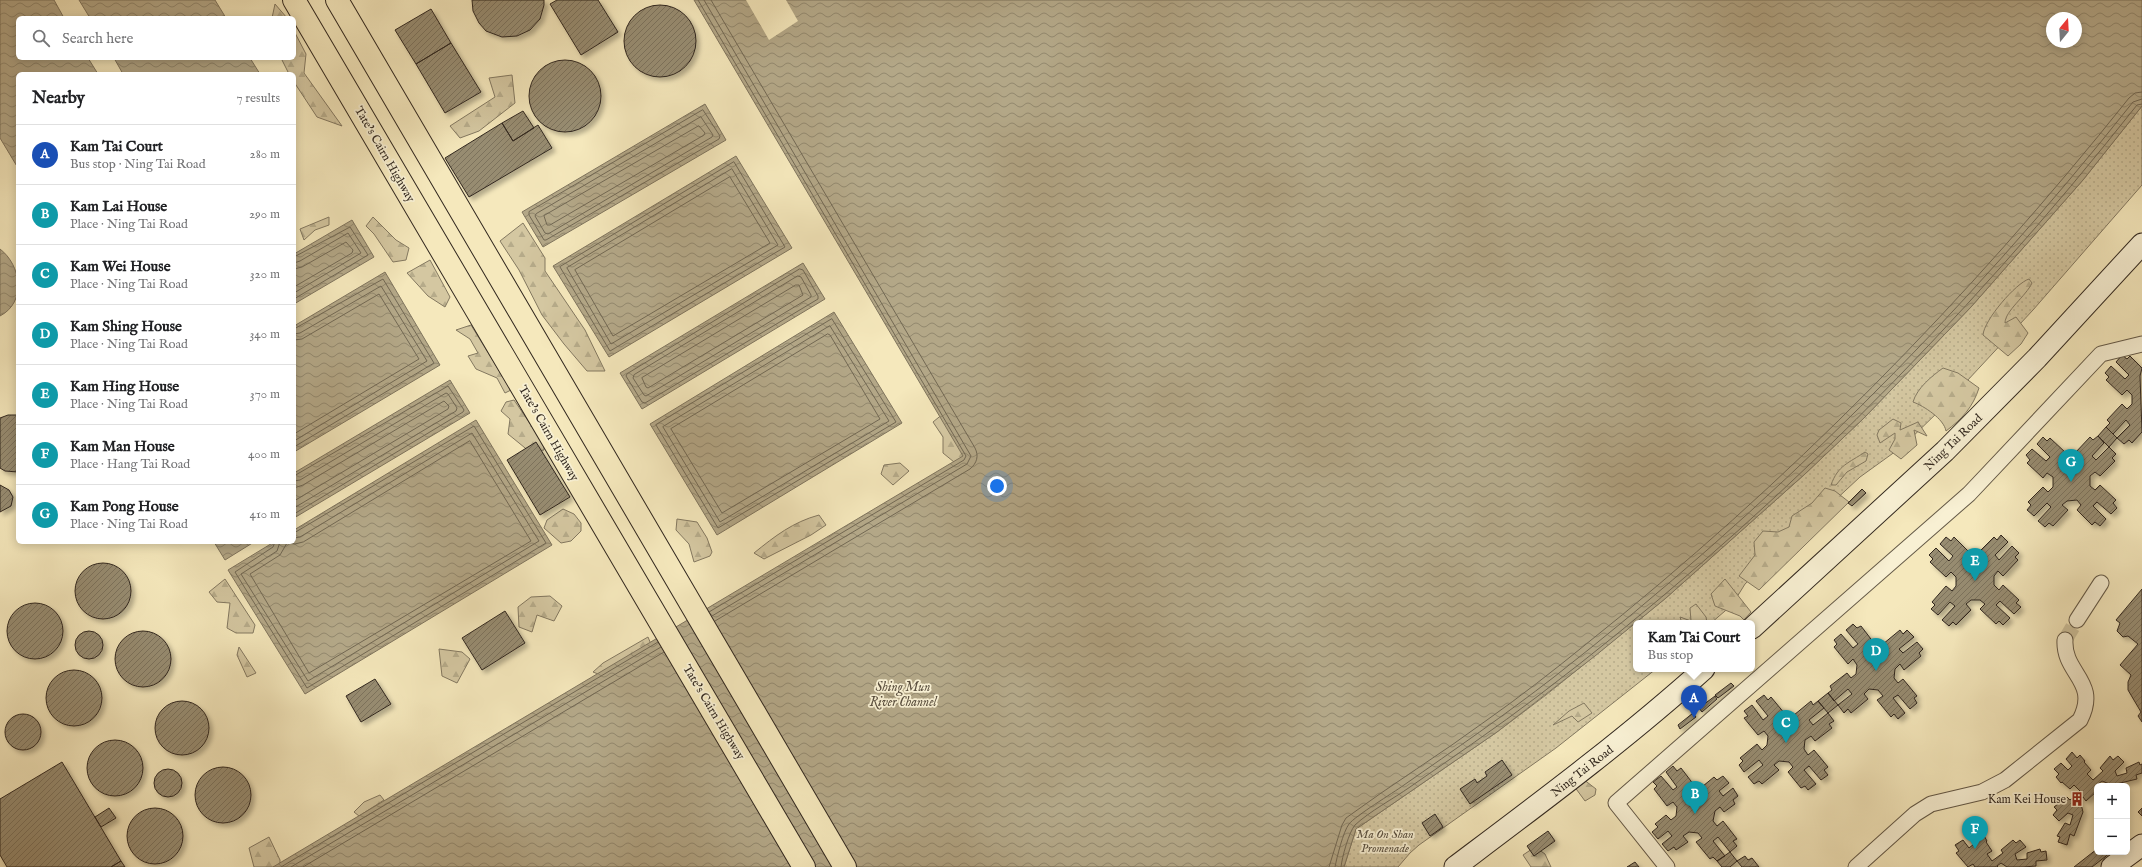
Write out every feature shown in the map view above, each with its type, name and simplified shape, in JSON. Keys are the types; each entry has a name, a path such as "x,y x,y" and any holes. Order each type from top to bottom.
{"highway":[{"name":"Tate's Cairn Highway","path":"294,0 804,867"},
{"path":"337,0 845,867"}],"street":[{"name":"Ning Tai Road","path":"1755,625 1945,451 2037,358 2142,244"},
{"path":"1667,867 1616,802 1969,494 2101,354 2142,344"},
{"path":"2077,620 2101,583"},
{"path":"1856,867 1915,814 1931,804 1982,792 2005,780 2080,720 2087,707 2087,693 2081,679 2071,666 2064,650 2065,640"},
{"name":"Ning Tai Road","path":"1455,867 1626,738 1701,672"},
{"path":"2112,867 2142,845"}],"green space":[{"path":"275,4 285,16 272,16"},
{"path":"296,35 306,54 304,73 342,126 317,117 296,85 296,72 288,72 282,60 296,60"},
{"path":"512,75 515,103 479,131 460,138 450,126 495,97 489,78"},
{"name":"Ma On Shan Promenade","path":"2142,106 2142,185 2033,310 1940,410 1903,446 1860,477 1745,584 1732,605 1714,620 1639,620 1666,598 1805,474 1864,418 1971,307 2083,180"},
{"path":"329,217 329,225 315,230 304,240 300,229"},
{"path":"373,217 396,240 409,248 406,260 393,262 374,234 366,226"},
{"path":"523,223 545,258 545,271 585,330 605,371 587,371 564,344 542,315 519,270 500,241"},
{"path":"430,260 450,297 445,307 428,296 407,273"},
{"path":"2029,279 2032,283 2012,308 2006,318 2005,323 2016,317 2028,333 2021,344 2008,356 1983,335 1989,320 2002,303 2016,287"},
{"path":"471,325 511,390 505,393 497,378 476,369 468,356 478,353 470,339 456,330"},
{"path":"1943,368 1958,373 1979,388 1970,407 1957,422 1946,431 1942,422 1938,418 1928,410 1913,402 1921,387"},
{"path":"514,400 544,444 544,450 530,452 508,434 510,419 501,411 506,402"},
{"path":"944,413 975,464 954,462 943,453 943,437 933,422"},
{"path":"1893,419 1901,423 1900,430 1918,422 1927,436 1914,430 1917,445 1901,459 1889,450 1895,439 1895,433 1880,443 1877,435 1879,430"},
{"path":"1865,452 1868,454 1866,461 1847,472 1836,485 1831,485 1837,473 1841,469"},
{"path":"900,463 909,471 893,485 881,474 884,465"},
{"path":"1825,488 1835,491 1849,502 1759,590 1739,576 1755,555 1754,542 1763,531 1778,532 1789,527 1792,516 1812,503"},
{"path":"563,509 574,514 581,523 581,531 571,541 561,543 544,528 547,520"},
{"path":"819,515 826,525 811,535 764,559 754,553 777,535 801,522"},
{"path":"677,519 697,522 707,538 712,552 710,556 694,562 689,544 676,530"},
{"path":"225,579 255,625 253,633 236,633 227,628 230,603 217,602 209,592"},
{"path":"1725,579 1751,612 1744,620 1740,616 1715,606 1711,594"},
{"path":"550,596 562,606 554,621 537,615 532,632 519,627 518,607 531,597"},
{"path":"1696,604 1706,617 1706,620 1691,620 1690,608"},
{"path":"1680,617 1688,620 1681,620"},
{"name":"Ma On Shan Promenade","path":"1633,625 1633,672 1652,672 1556,748 1419,845 1398,867 1344,867 1356,829 1497,732 1546,695"},
{"path":"648,637 655,654 598,674 593,672 603,663"},
{"path":"239,647 256,673 247,677 237,655"},
{"path":"439,649 462,652 470,659 457,683 442,676"},
{"path":"1584,703 1592,713 1578,722 1572,716 1553,725 1569,711"},
{"path":"1583,779 1596,789 1595,795 1585,801 1574,786"},
{"path":"380,795 384,800 359,816 354,812 364,802"},
{"path":"269,837 280,860 280,867 254,867 249,848"},
{"path":"1535,847 1545,854 1551,867 1531,867 1523,855"}],"water":[{"path":"0,0 54,0 63,16 16,16 16,60 89,60 97,72 16,72 16,165 0,138"},
{"path":"79,0 215,0 225,16 89,16"},
{"name":"Shing Mun River Channel","path":"694,0 2142,0 2142,106 2083,180 1971,307 1864,418 1805,474 1666,598 1639,620 1633,620 1633,625 1497,732 1356,829 1344,867 273,867 963,456"},
{"path":"115,60 251,60 259,72 122,72"},
{"path":"705,104 726,140 543,247 522,212"},
{"path":"736,156 792,248 609,357 553,266"},
{"path":"352,220 374,257 296,303 296,253"},
{"path":"0,249 13,264 16,274 16,296 9,310 0,316"},
{"path":"803,263 825,299 642,409 620,373"},
{"path":"385,272 440,365 296,451 296,325"},
{"path":"834,312 902,423 717,535 650,424"},
{"path":"450,380 470,413 296,517 296,472"},
{"path":"476,420 552,545 305,694 228,570 271,544 296,544 296,529"},
{"path":"215,544 251,544 225,560"}],"pier":[{"path":"746,0 786,0 798,21 769,40"}],"building":[{"path":"472,0 544,0 544,5 540,19 530,30 517,36 502,37 486,31 479,23 473,11"},
{"path":"557,0 598,0 618,32 581,55 550,4"},
{"path":"660,5 674,8 686,15 693,27 696,41 693,55 686,67 674,74 660,77 646,74 634,67 627,55 624,41 627,27 634,15 646,8"},
{"path":"431,9 451,43 416,64 395,30"},
{"path":"451,43 481,92 445,113 416,64"},
{"path":"565,60 579,63 591,70 598,82 601,96 598,110 591,122 579,129 565,132 551,129 539,122 532,110 529,96 532,82 539,70 551,63"},
{"path":"523,111 534,128 513,141 502,123"},
{"path":"502,123 513,141 538,125 552,148 469,197 445,158"},
{"path":"2122,355 2127,359 2130,356 2142,368 2140,376 2142,432 2132,443 2129,440 2124,444 2117,438 2130,425 2126,420 2113,434 2106,427 2110,423 2107,420 2122,404 2127,409 2132,404 2132,395 2127,390 2122,395 2106,380 2109,377 2105,373 2111,366 2125,379 2129,375 2116,362"},
{"path":"8,415 16,415 16,472 5,471 0,468 0,418"},
{"path":"2106,427 2117,438 2109,447 2098,436"},
{"path":"2098,436 2104,443 2092,456 2096,460 2109,447 2116,454 2112,458 2115,461 2100,476 2095,472 2090,476 2090,486 2095,490 2100,485 2116,500 2113,503 2117,508 2111,514 2097,502 2093,506 2106,519 2100,526 2095,522 2092,525 2077,510 2081,505 2077,500 2067,501 2062,505 2068,510 2053,526 2049,523 2045,527 2038,521 2051,507 2047,503 2034,516 2027,510 2031,505 2028,502 2043,487 2048,492 2053,487 2053,477 2047,473 2043,478 2027,463 2030,460 2026,455 2032,449 2046,461 2050,457 2037,444 2043,437 2047,441 2050,438 2066,453 2061,458 2066,463 2076,463 2080,458 2075,453 2090,437 2093,440"},
{"path":"536,442 570,497 540,515 507,460"},
{"path":"0,485 9,490 13,497 11,506 0,512"},
{"path":"1862,489 1866,493 1852,506 1848,503"},
{"path":"2001,535 2008,542 1995,555 1999,560 2012,546 2019,553 2015,557 2018,560 2003,576 1998,571 1994,576 1994,585 1999,590 2003,585 2019,600 2016,603 2021,607 2014,614 2000,601 1996,605 2010,618 2003,625 1999,621 1996,624 1980,609 1985,604 1980,600 1971,600 1966,604 1971,610 1956,625 1953,622 1949,626 1942,620 1955,606 1950,602 1938,615 1931,609 1935,605 1932,602 1946,586 1952,591 1956,586 1956,577 1951,572 1946,577 1930,562 1933,559 1929,555 1936,548 1949,561 1953,556 1940,544 1946,537 1951,541 1954,537 1970,553 1965,558 1970,562 1979,562 1984,557 1979,552 1994,537 1997,540"},
{"path":"98,563 108,563 123,571 129,580 131,591 129,602 123,611 108,619 98,619 87,614 80,607 75,596 75,586 80,575 87,568"},
{"path":"2142,589 2142,722 2138,716 2141,712 2128,690 2128,682 2131,675 2120,665 2138,644 2128,636 2123,637 2117,631 2120,623 2116,620"},
{"path":"35,603 46,605 55,611 61,620 63,631 61,642 55,651 46,657 35,659 24,657 15,651 9,642 7,631 9,620 15,611 24,605"},
{"path":"505,611 525,643 482,670 462,638"},
{"path":"1853,624 1857,628 1861,626 1874,643 1869,647 1873,652 1882,653 1887,649 1883,644 1900,630 1903,634 1907,630 1914,637 1899,649 1903,653 1917,642 1923,649 1919,653 1921,656 1904,670 1900,664 1895,669 1894,678 1898,683 1903,679 1917,696 1914,698 1917,703 1910,709 1898,695 1893,698 1905,713 1898,719 1894,714 1891,717 1877,700 1883,696 1878,690 1869,689 1864,694 1868,699 1851,713 1848,709 1844,713 1838,705 1852,694 1848,689 1834,701 1828,693 1832,690 1830,686 1847,673 1851,678 1856,674 1857,665 1853,659 1848,664 1834,647 1837,644 1834,640 1841,634 1853,648 1858,644 1846,630"},
{"path":"89,631 99,635 103,645 99,655 89,659 79,655 75,645 79,635"},
{"path":"137,631 149,631 159,635 167,643 171,653 171,665 167,675 159,683 149,687 137,687 127,683 119,675 115,665 115,653 119,643 127,635"},
{"path":"68,670 80,670 90,674 98,682 102,692 102,704 98,714 90,722 80,726 68,726 58,722 50,714 46,704 46,692 50,682 58,674"},
{"path":"375,679 391,704 361,722 346,696"},
{"path":"1731,683 1734,686 1718,698 1715,695"},
{"path":"1828,693 1838,705 1828,713 1818,701"},
{"path":"1764,695 1768,700 1771,697 1785,714 1779,718 1783,724 1793,725 1798,720 1794,715 1811,701 1813,705 1818,701 1824,708 1809,720 1813,725 1828,713 1834,721 1829,724 1832,728 1815,741 1811,736 1805,740 1804,749 1808,755 1814,750 1828,767 1824,770 1828,775 1821,780 1809,766 1804,770 1816,784 1808,790 1805,786 1801,788 1788,772 1793,767 1789,762 1779,761 1774,765 1779,770 1762,784 1759,781 1754,784 1748,777 1763,765 1759,760 1744,772 1739,765 1743,761 1740,758 1757,744 1762,750 1767,745 1768,736 1764,731 1758,735 1744,718 1748,716 1744,711 1752,705 1763,720 1768,716 1756,701"},
{"path":"1715,696 1717,699 1702,712 1699,708"},
{"path":"177,701 187,701 197,705 205,713 209,723 209,733 205,743 197,751 187,755 177,755 167,751 159,743 155,733 155,723 159,713 167,705"},
{"path":"1693,713 1696,717 1680,729 1678,725"},
{"path":"23,714 36,719 41,732 36,745 23,750 10,745 5,732 10,719"},
{"path":"115,740 126,742 135,748 141,757 143,768 141,779 135,788 126,794 115,796 104,794 95,788 89,779 87,768 89,757 95,748 104,742"},
{"name":"Kam Kei House","path":"2072,752 2077,758 2080,755 2091,770 2087,774 2093,780 2103,771 2100,768 2110,756 2113,760 2118,756 2124,762 2115,771 2117,776 2127,773 2126,768 2139,762 2140,765 2142,764 2142,773 2136,775 2137,779 2120,783 2107,783 2102,781 2099,783 2094,783 2094,794 2086,801 2083,797 2080,800 2083,812 2074,836 2070,834 2067,845 2058,842 2060,837 2057,836 2065,823 2070,825 2073,815 2068,813 2059,821 2053,815 2057,810 2054,807 2067,797 2070,800 2080,791 2074,785 2070,789 2062,782 2061,783 2056,777 2059,774 2054,769 2061,763 2068,770 2072,766 2066,759"},
{"path":"1502,760 1512,775 1470,804 1460,789 1475,779 1477,783 1487,776 1485,772"},
{"path":"62,762 121,861 111,867 7,867 0,855 0,799"},
{"path":"1673,766 1677,771 1681,768 1694,785 1688,789 1693,795 1702,796 1707,791 1703,786 1714,777 1717,780 1723,776 1729,783 1719,791 1723,796 1733,788 1738,796 1733,800 1735,804 1724,812 1720,807 1715,811 1713,821 1717,826 1723,821 1737,839 1733,841 1737,846 1730,852 1718,837 1713,841 1725,856 1717,861 1713,857 1710,859 1696,842 1702,838 1698,833 1689,832 1683,836 1688,842 1676,850 1674,847 1668,851 1662,844 1672,836 1668,831 1658,839 1652,832 1658,827 1655,824 1666,815 1671,820 1676,816 1677,807 1673,802 1667,806 1654,789 1657,786 1653,782 1661,776 1673,790 1677,787 1666,772"},
{"path":"223,767 234,770 243,775 248,784 251,795 248,806 243,815 234,820 223,823 212,820 203,815 198,806 195,795 198,784 203,775 212,770"},
{"path":"168,769 178,773 182,783 178,793 168,797 158,793 154,783 158,773"},
{"path":"109,808 116,818 101,827 95,817"},
{"path":"155,808 166,810 175,816 181,825 183,836 181,847 175,856 166,862 155,864 144,862 135,856 129,847 127,836 129,825 135,816 144,810"},
{"path":"2142,808 2142,816 2138,812"},
{"path":"1435,814 1443,827 1430,836 1422,823"},
{"path":"1548,831 1555,841 1534,856 1527,846"},
{"path":"1976,831 1980,836 1983,834 1987,841 1986,842 1992,851 1987,854 1992,861 2003,853 2001,850 2013,840 2016,843 2020,840 2026,847 2015,854 2017,860 2027,859 2027,853 2040,849 2041,852 2046,851 2047,860 2036,861 2036,866 2007,867 2001,863 1997,866 1998,867 1975,867 1973,864 1968,867 1956,853 1959,851 1955,845 1963,840 1969,848 1974,844 1968,836"},
{"path":"2094,851 2094,855 2107,855 2092,867 2074,867"},
{"path":"1730,852 1737,861 1730,867 1722,867 1717,861"},
{"path":"1745,856 1748,860 1752,858 1759,867 1742,867 1737,861"},
{"path":"121,861 125,867 111,867"},
{"path":"1635,862 1639,867 1627,867"}],"tunnel":[{"path":"2065,640 2077,620"}],"place":[{"name":"Kam Pong House","path":"2071,482"},
{"name":"Kam Hing House","path":"1975,581"},
{"name":"Kam Shing House","path":"1876,671"},
{"name":"Kam Tai Court","path":"1694,718"},
{"name":"Kam Wei House","path":"1786,743"},
{"name":"Kam Kei House","path":"2077,799"},
{"name":"Kam Lai House","path":"1695,814"},
{"name":"Kam Man House","path":"1975,849"}]}
